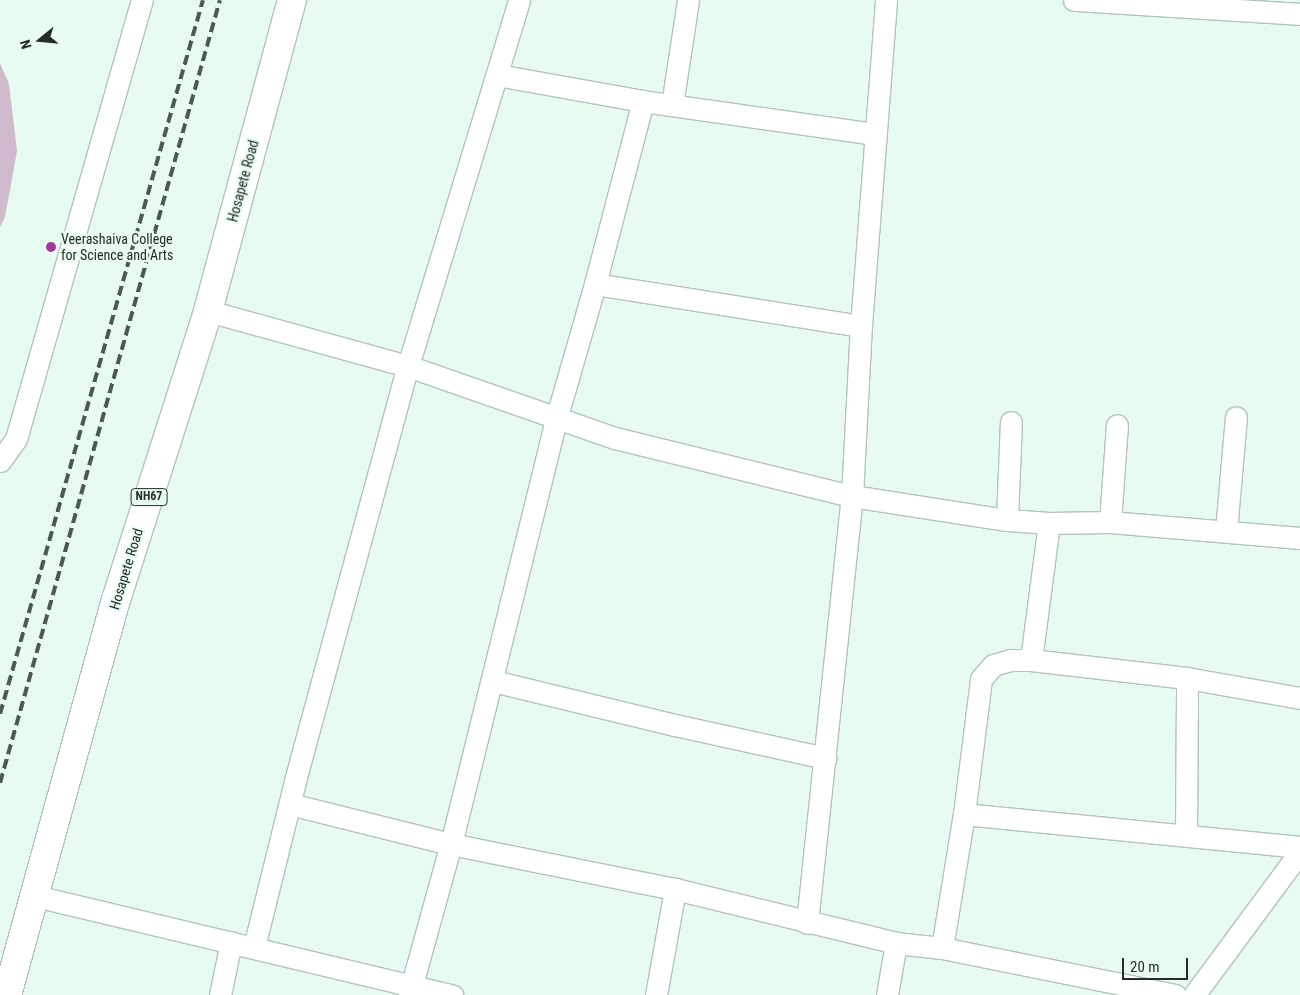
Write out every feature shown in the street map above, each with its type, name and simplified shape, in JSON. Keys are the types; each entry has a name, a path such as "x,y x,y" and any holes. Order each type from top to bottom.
{"highway":[{"name":"Hosapete Road","path":"7,995 116,600 208,311 292,0"}],"street":[{"path":"0,461 16,439 142,0"},
{"path":"254,948 290,804 408,366 519,0"},
{"path":"672,105 688,0"},
{"path":"807,923 852,496 861,326 886,0"},
{"path":"1074,0 1229,5 1300,14"},
{"path":"497,75 643,101 876,134"},
{"path":"411,990 493,681 557,416 595,284 643,101"},
{"path":"595,284 861,326"},
{"path":"208,311 408,366 557,416 615,438 852,496 1007,520 1049,523 1110,522 1300,538"},
{"path":"1226,531 1236,417"},
{"path":"1007,520 1011,422"},
{"path":"1110,522 1117,425"},
{"path":"1031,660 1049,523"},
{"path":"942,948 964,814 981,679 993,664 1010,660 1031,660 1187,678 1300,698"},
{"path":"1186,835 1187,678"},
{"path":"493,681 675,725 825,758"},
{"path":"290,804 451,844 675,889 807,923 896,943 942,948 1175,995"},
{"path":"964,814 1300,847"},
{"path":"1194,995 1300,852"},
{"path":"656,995 675,889"},
{"path":"34,896 231,942 411,990 452,995"},
{"path":"220,995 231,942"},
{"path":"887,995 896,943"}],"shaded area":[{"path":"0,63 9,84 17,151 5,217 0,227"}],"railway":[{"path":"0,714 203,0"},
{"path":"0,783 220,0"}],"place":[{"name":"Veerashaiva College for Science and Arts","path":"51,247"}]}
